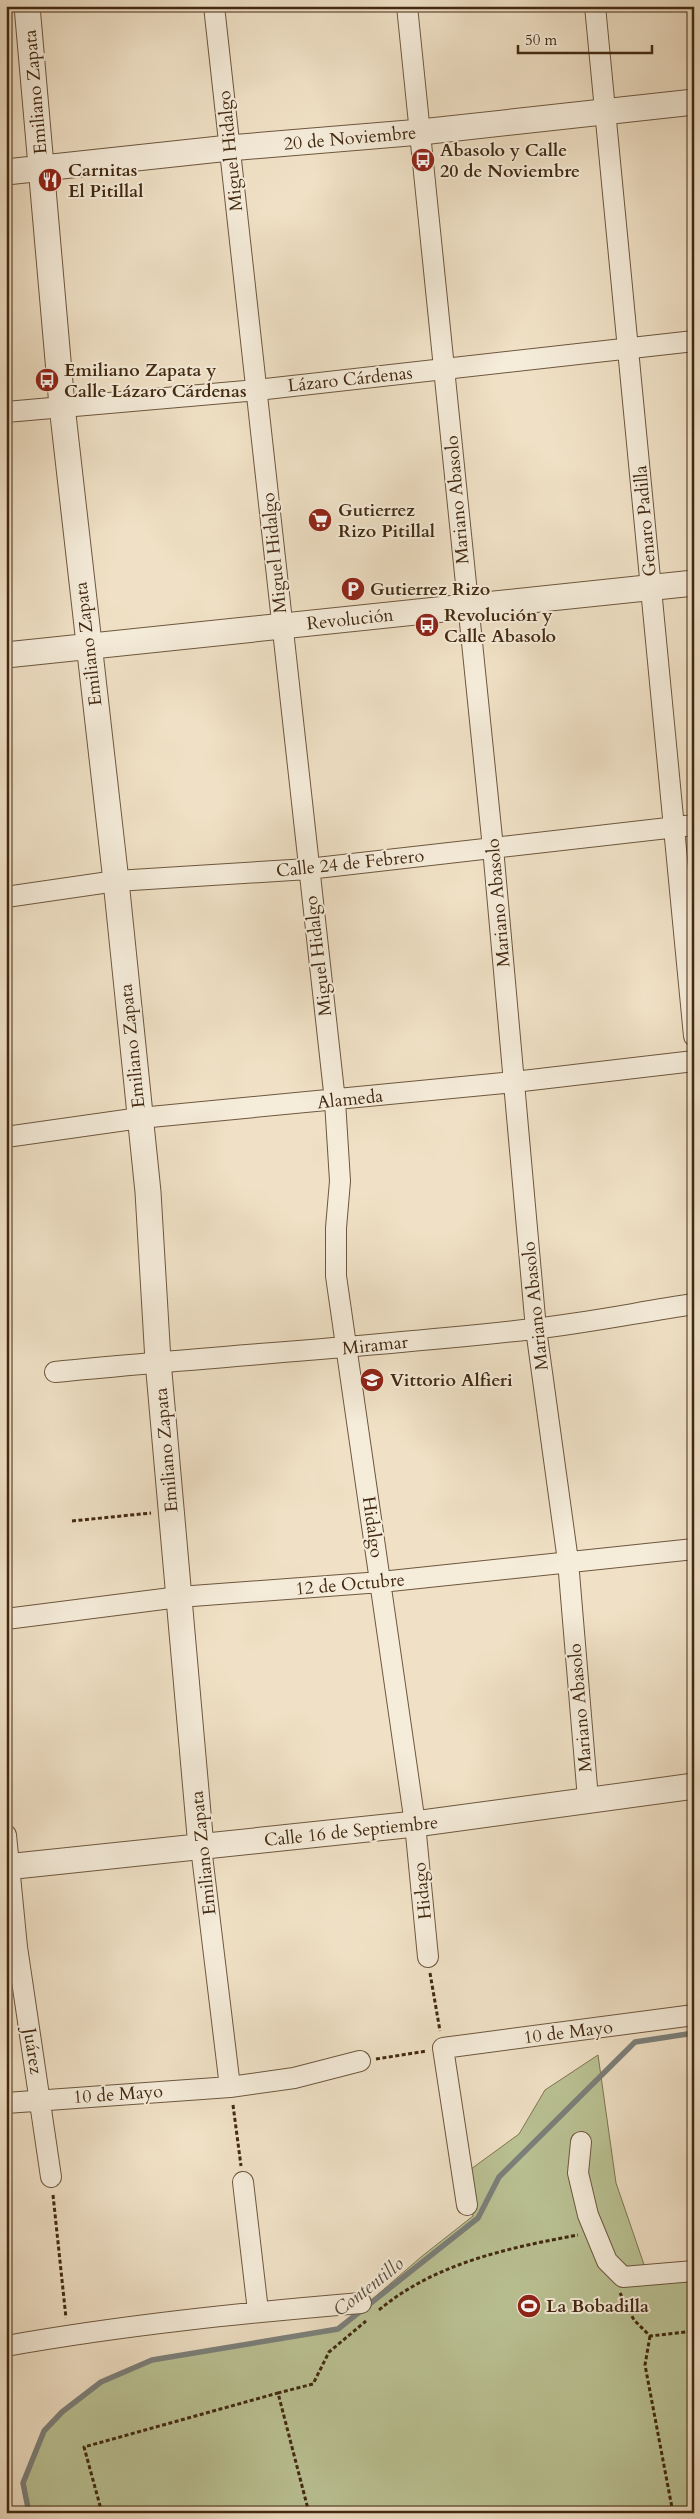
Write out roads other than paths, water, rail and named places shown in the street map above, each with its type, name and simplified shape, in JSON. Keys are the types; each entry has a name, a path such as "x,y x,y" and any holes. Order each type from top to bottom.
{"street":[{"name":"Emiliano Zapata","path":"27,6 62,406 116,881 148,1192 158,1361 201,1847 230,2087"},
{"name":"Miguel Hidalgo","path":"214,6 334,1101 340,1181 336,1228 336,1276 347,1348"},
{"name":"Mariano Abasolo","path":"406,6 421,132 493,848 536,1329 568,1561 588,1799"},
{"name":"Genaro Padilla","path":"595,6 652,586 672,828 694,1036"},
{"name":"20 de Noviembre","path":"6,172 229,148 421,132 694,102"},
{"name":"Lázaro Cárdenas","path":"6,412 257,390 694,341"},
{"name":"Revolución","path":"6,655 694,583"},
{"name":"Calle 24 de Febrero","path":"6,897 116,881 308,869 694,825"},
{"name":"Alameda","path":"6,1137 140,1118 334,1101 694,1060"},
{"name":"Miramar","path":"55,1372 158,1361 347,1348 536,1329 694,1304"},
{"name":"Hidalgo","path":"347,1348 415,1824"},
{"name":"12 de Octubre","path":"6,1619 179,1597 381,1582 694,1549"},
{"name":"Calle 16 de Septiembre","path":"8,1867 415,1824 694,1786"},
{"name":"Hidago","path":"415,1824 428,1957"},
{"name":"Juárez","path":"6,1835 17,1947 51,2176"},
{"name":"10 de Mayo","path":"467,2205 443,2048 694,2015"},
{"name":"10 de Mayo","path":"6,2103 230,2087 294,2078 360,2062"},
{"path":"581,2142 578,2173 588,2216 607,2261 623,2277 694,2271"},
{"path":"242,2182 258,2311"},
{"path":"6,2346 68,2335 258,2311 361,2302"}],"waterway":[{"name":"Contentillo","path":"29,2513 23,2483 44,2431 62,2412 101,2382 152,2360 338,2329 478,2218 499,2177 635,2042 694,2033"}],"place":[{"name":"Abasolo y Calle 20 de Noviembre","path":"423,160"},
{"name":"Carnitas El Pitillal","path":"50,180"},
{"name":"Emiliano Zapata y Calle Lázaro Cárdenas","path":"47,380"},
{"name":"Gutierrez Rizo Pitillal","path":"320,520"},
{"name":"Gutierrez Rizo","path":"353,589"},
{"name":"Revolución y Calle Abasolo","path":"427,625"},
{"name":"Vittorio Alfieri","path":"372,1380"},
{"name":"La Bobadilla","path":"529,2306"}]}
